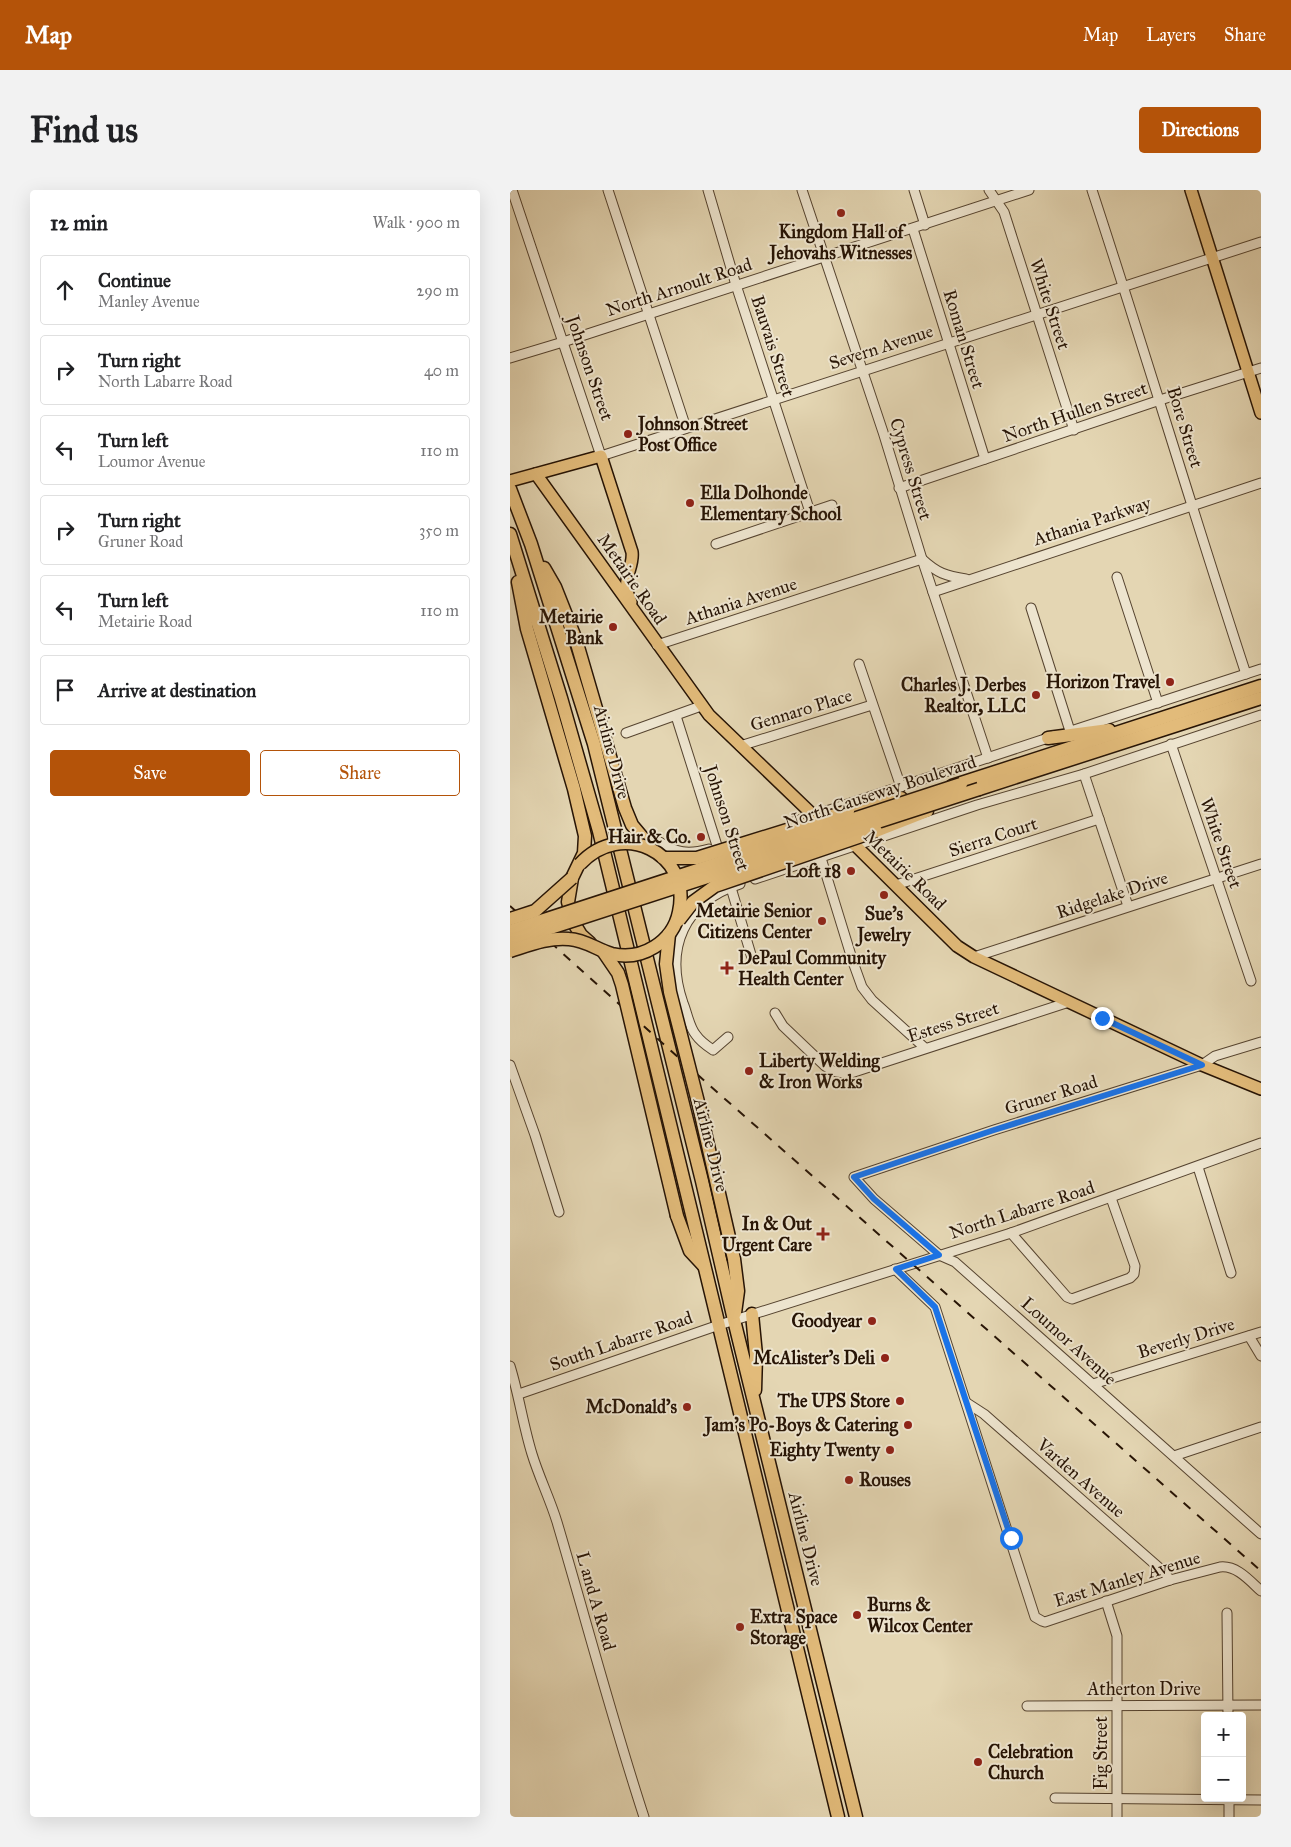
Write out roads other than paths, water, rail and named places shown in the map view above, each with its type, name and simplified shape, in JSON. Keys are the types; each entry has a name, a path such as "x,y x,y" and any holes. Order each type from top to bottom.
{"highway":[{"name":"Airline Drive","path":"510,489 531,544 594,744 856,1817"},
{"name":"Airline Drive","path":"510,534 561,698 599,832 838,1817"},
{"path":"531,544 566,613 580,653 625,808 632,825 655,845 676,875 681,895 680,906 672,930 666,977 699,1106 734,1259 738,1290 734,1320"},
{"path":"510,919 535,911 572,878 584,853 585,836 574,789 534,654 519,588 515,550"},
{"name":"North Causeway Boulevard","path":"978,784 1124,730 1256,693"},
{"name":"North Causeway Boulevard","path":"510,932 963,789 1256,693"},
{"path":"1048,738 1100,730 1124,730"},
{"path":"663,858 697,858 848,811 963,789"},
{"path":"572,878 568,902 570,914 581,935 603,951 619,955 643,952 657,945 672,930 693,902 715,886 876,831 963,789"},
{"name":"North Causeway Boulevard","path":"510,941 841,832 963,789"},
{"path":"580,864 595,851 614,844 655,845"},
{"path":"510,951 557,939 573,939 590,943"},
{"path":"603,951 618,973 622,985 676,1216 690,1251 704,1266"},
{"path":"752,1314 756,1355 756,1384 753,1400"},
{"path":"758,1488 772,1528 778,1534 786,1533"},
{"path":"826,1767 842,1763"}],"main road":[{"path":"1190,190 1261,413"},
{"name":"Severn Avenue","path":"510,481 601,456"},
{"name":"Johnson Street","path":"601,456 632,552 633,559 626,590 636,616"},
{"name":"Metairie Road","path":"536,474 701,706 813,815 856,846 957,946 974,957 1202,1065 1261,1089"},
{"path":"608,576 620,578 629,574"}],"street":[{"name":"Johnson Street","path":"512,190 601,456"},
{"path":"608,190 686,428"},
{"name":"Bauvais Street","path":"708,190 736,285 810,512"},
{"name":"Cypress Street","path":"802,190 883,432 899,488 988,758"},
{"path":"914,190 926,225"},
{"name":"White Street","path":"989,190 1004,212 1074,430"},
{"name":"North Arnoult Road","path":"510,358 926,225 1029,190"},
{"name":"Bore Street","path":"1092,190 1160,400 1201,539 1246,674"},
{"name":"Roman Street","path":"913,229 985,459"},
{"name":"Severn Avenue","path":"601,456 1261,242"},
{"name":"North Hullen Street","path":"899,488 1261,368"},
{"name":"Athania Parkway","path":"933,592 1261,483"},
{"path":"716,544 832,505"},
{"path":"922,559 933,570 947,576 968,579"},
{"name":"Athania Avenue","path":"657,645 922,559"},
{"path":"1117,577 1158,703"},
{"path":"1031,608 1070,731"},
{"path":"859,664 901,787"},
{"name":"North Causeway Boulevard","path":"655,845 687,852 717,846 1261,669"},
{"path":"728,1037 713,1050 695,1034 679,991 675,962 679,939 686,923 703,904 716,894 731,887 977,805 1084,774 1171,744 1260,718 1256,693"},
{"name":"Gennaro Place","path":"740,746 872,705"},
{"path":"626,733 701,706"},
{"name":"Johnson Street","path":"676,716 752,958"},
{"name":"White Street","path":"1171,744 1251,981"},
{"path":"1084,774 1128,906"},
{"name":"Sierra Court","path":"896,885 1099,819"},
{"path":"820,858 862,987 872,1000 925,1048"},
{"name":"Ridgelake Drive","path":"974,957 1261,864"},
{"name":"Estess Street","path":"775,1013 782,1026 825,1066 840,1074 848,1074 1069,1002"},
{"name":"Gruner Road","path":"854,1177 994,1130 1202,1065 1215,1056 1261,1042"},
{"path":"510,1064 535,1134 559,1212"},
{"name":"North Labarre Road","path":"734,1320 1011,1233 1261,1143"},
{"path":"1198,1167 1231,1273"},
{"name":"Loumor Avenue","path":"854,1177 874,1199 939,1255 955,1262 1261,1534"},
{"path":"1011,1233 1067,1297 1072,1299 1130,1278 1134,1274 1135,1266 1112,1198"},
{"path":"896,1269 935,1307 967,1403"},
{"name":"South Labarre Road","path":"519,1394 734,1320"},
{"name":"Beverly Drive","path":"1093,1384 1261,1332"},
{"path":"1250,1336 1261,1356"},
{"name":"L and A Road","path":"510,1366 519,1394 519,1406 532,1455 556,1520 619,1739 644,1817"},
{"name":"Varden Avenue","path":"967,1403 984,1414 1165,1573 1170,1580"},
{"name":"East Manley Avenue","path":"967,1403 1031,1604 1038,1619 1045,1622 1170,1580 1226,1566 1241,1573 1261,1591"},
{"path":"1174,1456 1261,1427"},
{"name":"Fig Street","path":"1106,1601 1117,1636 1117,1817"},
{"path":"1228,1613 1228,1712"},
{"name":"Atherton Drive","path":"1027,1706 1261,1706"},
{"path":"1056,1798 1201,1799"},
{"path":"1246,1800 1261,1800"},
{"path":"1229,1802 1229,1817"}],"railway":[{"path":"510,906 708,1084 1261,1571"}],"place":[{"name":"Kingdom Hall of Jehovahs Witnesses","path":"841,213"},
{"name":"Johnson Street Post Office","path":"628,434"},
{"name":"Ella Dolhonde Elementary School","path":"690,503"},
{"name":"Metairie Bank","path":"613,627"},
{"name":"Horizon Travel","path":"1170,682"},
{"name":"Charles J. Derbes Realtor, LLC","path":"1036,695"},
{"name":"Hair & Co.","path":"701,837"},
{"name":"Loft 18","path":"851,871"},
{"name":"Sue's Jewelry","path":"884,895"},
{"name":"Metairie Senior Citizens Center","path":"822,921"},
{"name":"DePaul Community Health Center","path":"727,968"},
{"name":"Liberty Welding & Iron Works","path":"749,1071"},
{"name":"In & Out Urgent Care","path":"823,1234"},
{"name":"Goodyear","path":"872,1321"},
{"name":"McAlister's Deli","path":"885,1358"},
{"name":"The UPS Store","path":"900,1401"},
{"name":"McDonald's","path":"687,1407"},
{"name":"Jam's Po-Boys & Catering","path":"908,1425"},
{"name":"Eighty Twenty","path":"890,1450"},
{"name":"Rouses","path":"849,1480"},
{"name":"Burns & Wilcox Center","path":"857,1615"},
{"name":"Extra Space Storage","path":"740,1627"},
{"name":"Celebration Church","path":"978,1762"}]}
